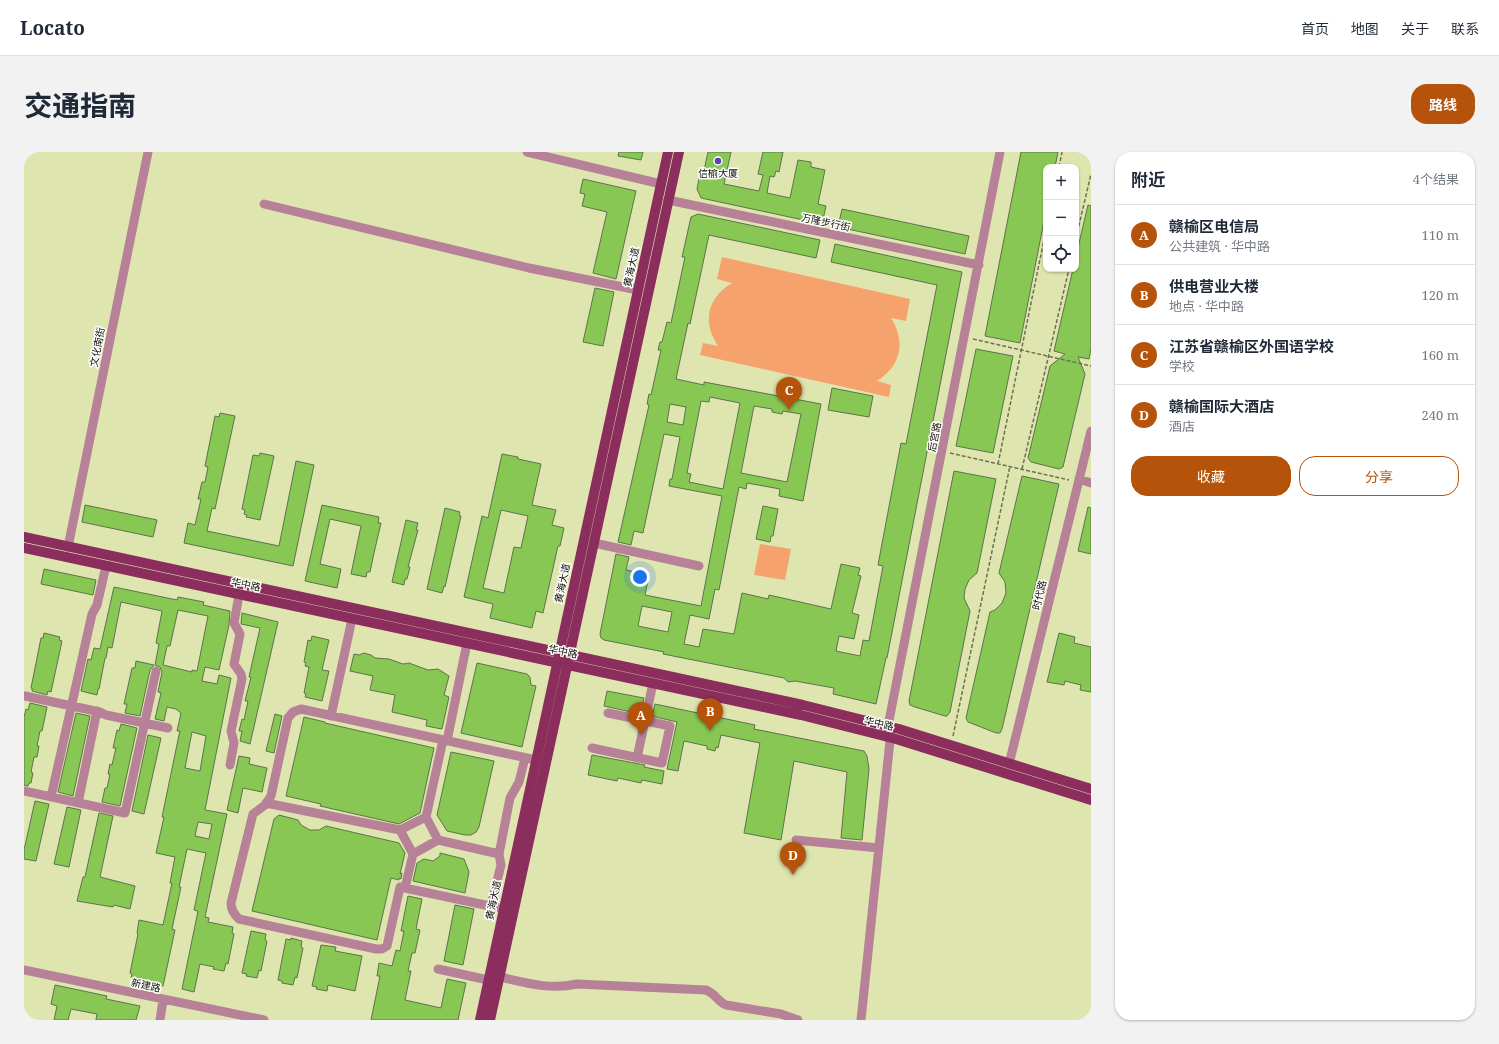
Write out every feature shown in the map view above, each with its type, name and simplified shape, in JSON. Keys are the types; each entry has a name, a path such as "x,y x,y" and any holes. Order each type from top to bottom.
{"main road":[{"name":"黄海大道","path":"565,653 638,290 668,152"},
{"name":"黄海大道","path":"480,1020 536,760 594,543 679,152"},
{"name":"华中路","path":"24,537 803,705 890,727 1091,789"},
{"name":"华中路","path":"24,548 801,715 891,738 1091,800"},
{"name":"黄海大道","path":"490,1020 500,977 562,663"}],"street":[{"name":"文化南街","path":"68,547 148,152"},
{"path":"527,152 662,184"},
{"name":"后宫路","path":"861,1020 891,738 890,727 1000,152"},
{"name":"万隆步行街","path":"668,200 979,265"},
{"path":"264,204 529,268 638,290"},
{"name":"时代路","path":"1008,764 1091,431"},
{"path":"1079,480 1091,482"},
{"path":"594,543 700,566"},
{"path":"51,797 92,614 97,605 106,566"},
{"path":"230,765 234,743 231,731 242,679 241,674 234,664 240,634 234,623 239,595"},
{"path":"331,716 352,619"},
{"path":"438,840 426,817 467,643"},
{"path":"24,791 126,813 156,671"},
{"path":"637,758 653,683"},
{"path":"25,696 168,728"},
{"path":"504,909 400,887 387,946 382,949 376,949 238,919 234,915 231,908 231,903 253,814 271,796 288,718 292,712 301,709 536,760"},
{"path":"78,803 97,711"},
{"path":"592,748 662,763 670,726 608,713"},
{"path":"491,906 501,865 499,854 510,798 519,782 525,758"},
{"path":"266,802 400,830 426,817"},
{"path":"400,830 413,854 405,888"},
{"path":"413,854 438,840 499,854"},
{"path":"796,840 879,848"},
{"path":"438,969 488,980"},
{"name":"新建路","path":"24,970 264,1020"},
{"path":"500,977 540,986 562,987 577,984 706,990 713,992 720,1002 726,1005 781,1014 798,1020"},
{"path":"160,1020 164,1000"}],"path":[{"path":"1060,164 1062,152"},
{"path":"1076,236 1091,174"},
{"path":"998,464 1045,236"},
{"path":"1022,469 1068,272"},
{"path":"965,337 1091,366"},
{"path":"943,451 998,464 1079,480"},
{"path":"951,746 1010,466"}],"shaded area":[{"path":"722,257 910,299 906,321 891,318 899,336 899,353 891,368 877,381 891,385 889,397 700,355 703,343 718,346 710,328 710,311 712,303 717,296 732,283 717,279"},
{"path":"760,544 791,549 785,580 754,575"}],"building":[{"path":"619,152 643,152 641,160 618,156"},
{"path":"708,152 731,152 724,184 759,191 763,175 758,174 763,152 783,152 779,172 776,171 774,177 770,176 767,193 790,198 798,160 811,162 811,167 825,170 818,204 826,206 822,224 701,198 697,189 699,178 702,179"},
{"path":"1021,152 1058,152 1056,164 1043,164 1043,226 1020,343 985,336"},
{"path":"583,179 636,191 616,279 593,273 607,212 582,206 585,194 580,193"},
{"path":"1088,205 1091,206 1091,349 1089,359 1078,357 1085,374 1063,467 1059,469 1031,462 1028,458 1050,366 1065,354 1054,351 1072,272 1079,272 1079,243"},
{"path":"842,209 969,236 965,254 838,227"},
{"path":"698,214 820,240 816,258 709,235 690,324 688,323 676,379 704,385 704,382 821,404 803,501 779,496 780,489 747,483 746,489 739,487 719,590 715,589 709,619 690,615 684,644 699,647 703,629 734,634 742,593 768,599 769,595 831,609 841,564 860,568 858,575 861,576 852,613 859,615 854,639 839,636 836,651 860,656 863,640 869,641 883,566 878,565 901,443 906,444 937,285 831,262 835,244 962,272 887,658 876,704 833,694 834,688 795,681 788,682 784,678 663,654 664,652 604,640 601,638 600,634 616,554 629,557 626,570 649,575 645,595 701,606 722,496 669,486 670,479 672,479 680,437 664,434 643,533 634,531 631,545 618,542 649,405 647,404 649,394 651,395 661,350 658,350 660,342 662,342 667,322 671,323 685,257 682,257 691,217","holes":["710,397 740,403 723,489 689,482 691,474 687,473 701,401 709,402","670,404 686,407 683,425 667,422","754,406 772,409 772,412 782,414 783,411 801,414 787,482 741,473","642,606 672,612 668,632 638,626"]},
{"path":"595,288 614,292 603,346 583,342"},
{"path":"976,349 1013,356 993,453 956,446"},
{"path":"832,388 873,396 869,417 828,410"},
{"path":"220,413 235,416 215,509 212,508 207,531 279,546 296,461 314,465 293,566 184,543 188,523 195,525 201,499 198,499 202,482 205,482 208,467 205,466 215,416 219,417"},
{"path":"260,453 274,456 260,520 246,517 247,515 244,514 245,510 242,509 253,455 259,456"},
{"path":"502,454 541,464 532,505 556,510 552,525 564,528 560,546 558,546 543,613 536,611 532,628 490,618 493,604 464,597 482,516 488,518","holes":["501,510 528,516 521,548 514,547 504,593 483,588"]},
{"path":"954,471 996,479 977,573 969,580 965,589 964,598 970,611 950,712 947,716 945,716 910,705 909,701"},
{"path":"1022,476 1059,484 1002,729 1000,733 996,733 968,722 966,718 990,612 995,610 1002,603 1006,593 1005,582 999,573"},
{"path":"85,505 157,520 153,537 82,522"},
{"path":"322,505 379,517 378,523 381,523 370,572 367,572 366,577 351,574 361,526 330,519 320,564 341,569 337,588 305,581"},
{"path":"763,506 778,509 773,536 771,536 770,542 756,539"},
{"path":"1088,507 1091,508 1091,554 1078,551"},
{"path":"445,508 460,512 459,515 461,516 445,587 444,586 442,593 427,589"},
{"path":"406,520 418,523 416,530 418,530 408,567 410,567 407,579 405,579 404,585 392,582"},
{"path":"44,569 96,580 93,595 41,584"},
{"path":"114,587 177,600 178,597 204,602 203,605 230,611 229,625 219,670 205,667 202,681 217,684 219,675 231,678 205,810 227,814 205,917 209,918 208,922 233,927 232,933 234,934 228,964 226,963 224,971 200,964 194,992 182,989 198,911 194,910 206,853 187,849 172,929 175,930 163,986 131,978 132,974 130,973 138,934 139,920 163,925 172,883 170,883 175,857 156,853 180,731 177,731 181,713 176,709 167,707 164,721 155,719 161,693 158,692 162,672 160,667 155,665 159,644 156,643 162,611 121,602 112,648 108,647 97,695 81,691 88,659 91,660 94,648 100,649","holes":["178,610 208,616 197,671 192,670 192,672 163,665 167,646 170,646","192,732 206,736 200,771 185,768","198,822 212,824 209,839 195,836"]},
{"path":"242,613 278,622 250,744 240,741 242,731 239,731 242,719 244,720 248,701 245,701 260,628 241,624"},
{"path":"44,633 60,637 59,640 62,641 51,692 48,691 47,695 32,691 31,688 41,638 43,638"},
{"path":"1059,633 1075,637 1074,643 1091,647 1091,692 1080,690 1081,685 1065,681 1064,685 1047,682"},
{"path":"312,636 329,640 322,670 329,671 322,701 305,697 306,694 304,693 309,667 305,666 306,663 304,662 308,640 311,641"},
{"path":"364,653 375,658 389,659 403,664 409,663 428,670 438,669 449,676 444,695 449,697 442,729 426,726 427,720 392,712 395,695 370,690 373,676 350,671 354,654 359,655"},
{"path":"136,661 154,665 150,670 140,716 125,713 127,704 124,704 132,668 135,668"},
{"path":"477,663 527,674 530,677 531,685 536,686 522,747 461,733"},
{"path":"607,691 644,698 640,714 604,706"},
{"path":"30,703 47,707 37,746 39,746 37,757 34,757 31,772 33,773 31,783 29,783 28,786 24,785 24,717 26,709 28,710"},
{"path":"655,704 755,725 754,729 864,751 867,756 869,769 862,840 841,838 847,772 794,761 781,840 744,833 760,743 721,735 718,748 716,747 715,751 707,749 707,746 684,741 678,771 667,769 677,722 652,716"},
{"path":"76,713 90,716 73,796 58,792"},
{"path":"275,714 282,716 274,753 266,751"},
{"path":"304,717 434,748 420,813 399,824 320,806 321,804 286,796"},
{"path":"121,724 137,728 120,806 102,802 110,774 108,774 110,764 112,765 116,748 113,748 117,730 119,731"},
{"path":"148,735 161,738 144,814 132,811"},
{"path":"451,752 494,761 479,827 476,832 471,835 447,831 437,815"},
{"path":"592,755 645,765 644,767 664,771 662,784 642,780 641,783 618,778 617,781 588,775"},
{"path":"239,756 250,758 249,764 267,768 262,792 243,788 238,813 227,810"},
{"path":"35,801 49,804 36,861 24,859 24,850"},
{"path":"67,807 81,810 69,867 54,864"},
{"path":"99,813 113,816 100,877 135,886 130,909 114,905 113,907 77,901 83,877 85,877"},
{"path":"279,815 298,820 301,825 310,830 319,830 326,826 399,843 405,853 400,874 402,873 401,879 391,878 377,940 252,911 274,819"},
{"path":"440,853 464,859 469,872 465,893 413,881 417,863 424,859 433,861 440,856"},
{"path":"408,896 422,899 416,929 420,930 415,953 412,953 408,971 411,971 405,1000 441,1008 447,979 466,983 458,1020 371,1020 380,976 377,976 379,963 392,966 396,950 400,951 404,931 401,931"},
{"path":"455,905 474,909 463,965 444,961"},
{"path":"251,931 266,934 265,940 267,941 261,971 259,970 257,978 246,976 247,974 242,973"},
{"path":"291,938 302,941 301,947 303,948 297,978 295,977 293,985 282,983 282,981 278,980 286,939 291,940"},
{"path":"321,945 336,947 335,951 362,956 355,991 328,985 327,991 316,989 317,987 312,986"},
{"path":"55,985 107,996 106,999 140,1006 136,1020 96,1020 97,1014 71,1009 68,1020 54,1020 57,1006 51,1004"}],"place":[{"name":"信榆大厦","path":"718,161"},
{"name":"江苏省赣榆区外国语学校","path":"789,410"},
{"name":"供电营业大楼","path":"710,731"},
{"name":"赣榆区电信局","path":"641,735"},
{"name":"赣榆国际大酒店","path":"793,875"}]}
